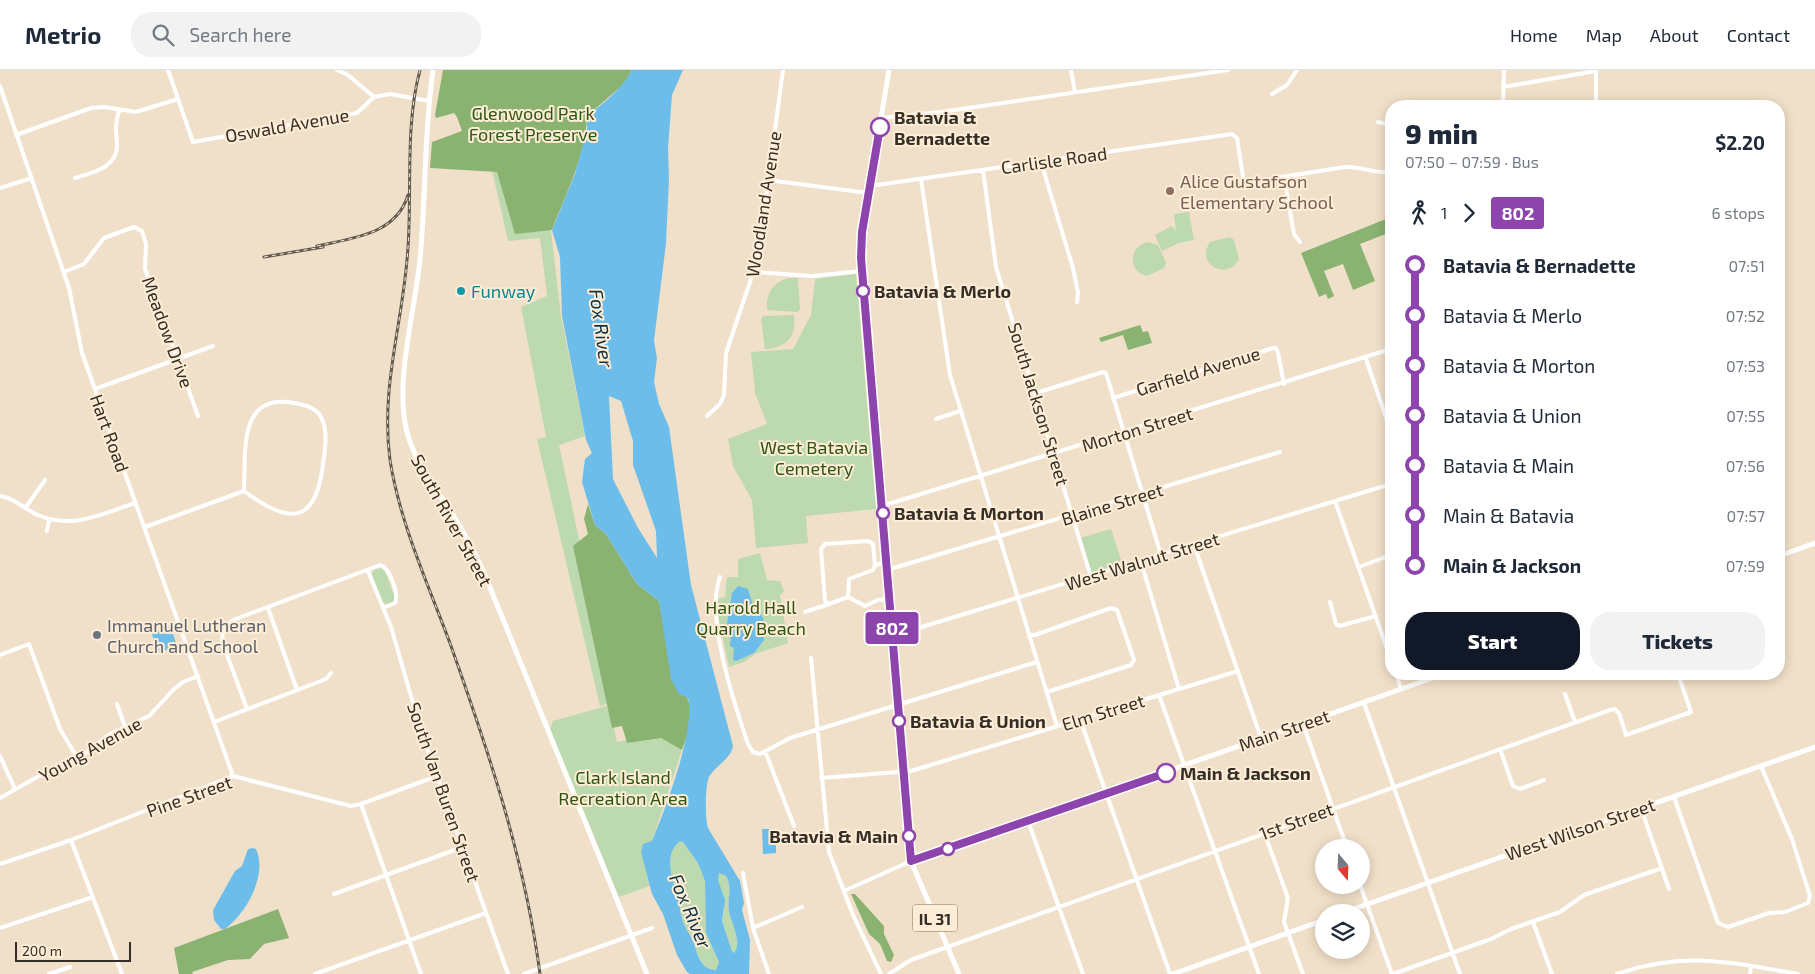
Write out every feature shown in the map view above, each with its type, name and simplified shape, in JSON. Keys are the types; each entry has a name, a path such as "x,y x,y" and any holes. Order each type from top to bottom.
{"main road":[{"name":"South River Street","path":"433,70 429,101 420,261 403,389 403,410 407,433 420,464 459,526 485,575 647,974"},
{"name":"IL 31","path":"889,70 868,193 861,246 861,271 911,861 959,974"},
{"path":"1785,554 1815,543"},
{"name":"Main Street","path":"911,861 1427,680"},
{"name":"West Wilson Street","path":"1368,904 1815,747"},
{"path":"1171,974 1315,923"}],"street":[{"path":"16,135 91,108 104,107 119,111 136,112 178,99 168,70"},
{"path":"337,70 348,75 374,97 390,94 429,101"},
{"name":"Woodland Avenue","path":"706,416 720,404 724,395 726,353 734,326 748,295 752,276 756,272 783,70"},
{"path":"1072,70 1075,92"},
{"path":"881,118 941,112 1228,70"},
{"path":"1272,94 1287,85 1297,70"},
{"path":"1502,100 1504,70"},
{"path":"1503,87 1596,71 1596,100"},
{"name":"Hart Road","path":"0,86 64,272 73,302 82,353 233,776"},
{"name":"Oswald Avenue","path":"178,99 193,142 357,113 374,97"},
{"path":"75,178 103,168 114,158 117,150 115,125 119,111"},
{"path":"1378,122 1385,124"},
{"name":"Carlisle Road","path":"870,186 1232,134 1237,138 1244,183 1284,177"},
{"path":"1041,162 1073,268 1078,293 1077,302"},
{"path":"1300,242 1294,234 1284,177 1357,166 1385,173"},
{"name":"South Jackson Street","path":"983,170 996,267 1036,392 1091,577"},
{"path":"0,188 32,178"},
{"path":"921,179 950,375 1057,726"},
{"path":"768,180 868,193"},
{"name":"Meadow Drive","path":"64,272 84,264 104,238 138,228 144,237 146,249 144,265 198,416"},
{"path":"756,272 798,276 861,271"},
{"path":"95,389 213,346"},
{"name":"Garfield Avenue","path":"1113,398 1273,348 1276,348 1278,353 1284,384"},
{"name":"Morton Street","path":"882,506 1385,352"},
{"path":"1366,359 1385,414"},
{"path":"1036,392 1103,372 1106,373 1161,555"},
{"path":"281,401 304,405 318,412 324,425 325,442 320,484 315,501 299,512 282,512 273,509 244,491 247,432 252,416 266,405 281,401"},
{"path":"936,419 960,411"},
{"name":"Blaine Street","path":"887,570 1073,516 1280,452"},
{"path":"26,507 45,480"},
{"name":"West Walnut Street","path":"892,636 1194,546 1385,486"},
{"path":"145,527 244,491"},
{"path":"0,496 11,498 49,520 64,522 85,521 135,503"},
{"path":"1335,501 1385,642"},
{"path":"47,531 49,520"},
{"path":"829,604 824,601 820,549 822,546 871,542 873,544 875,565 873,570 849,579 848,597"},
{"path":"1194,546 1262,738"},
{"path":"1358,567 1385,557"},
{"path":"875,565 887,562"},
{"path":"1141,562 1179,689"},
{"path":"247,709 222,641 224,629 234,620 380,565 387,569 397,599 393,604 382,608"},
{"name":"South Van Buren Street","path":"368,571 398,650 422,734 508,974"},
{"path":"720,577 716,586 714,612 726,667 748,744 753,752 760,754 790,738 817,729 1037,662"},
{"path":"805,612 848,597 865,606 878,600 890,599"},
{"path":"1330,602 1336,624 1339,626 1376,616"},
{"path":"268,608 297,690"},
{"path":"1029,635 1035,635 1112,608 1116,610 1134,660 1130,665 1047,692"},
{"path":"0,655 29,644 60,729 78,759"},
{"path":"811,658 829,852 881,974"},
{"name":"Elm Street","path":"821,778 903,773 1238,671"},
{"path":"214,722 326,680 331,673"},
{"name":"Young Avenue","path":"0,798 78,759 110,734 149,716 174,689 183,682 198,676"},
{"path":"1398,680 1401,689"},
{"name":"1st Street","path":"889,974 902,963 1333,807 1614,709 1619,713 1626,735 1691,712 1680,680"},
{"path":"1565,694 1576,722"},
{"path":"1159,695 1259,974"},
{"path":"1364,703 1460,974"},
{"path":"117,704 125,727"},
{"path":"1080,720 1171,974"},
{"path":"1303,724 1344,839"},
{"path":"1500,749 1514,786 1520,789 1544,780"},
{"path":"765,751 794,826"},
{"path":"0,756 15,789"},
{"path":"1674,797 1720,925 1728,927 1769,913 1790,910 1808,903 1810,896 1792,839 1761,766"},
{"name":"Pine Street","path":"0,864 71,840 233,776 351,806 438,776"},
{"path":"361,804 421,974"},
{"path":"1641,808 1669,888"},
{"path":"1028,821 1083,974"},
{"path":"1264,832 1288,898 1283,916 1302,974"},
{"path":"71,840 122,974"},
{"path":"334,894 463,847"},
{"name":"Main Street","path":"844,890 911,861"},
{"path":"1370,910 1393,974 1560,912 1584,896 1662,868"},
{"path":"743,873 753,928 769,974"},
{"path":"1364,894 1368,904"},
{"path":"0,928 93,897"},
{"path":"753,928 802,907"},
{"path":"315,974 486,913"},
{"path":"1533,922 1552,974"},
{"path":"524,974 652,928"},
{"path":"1617,974 1646,965 1679,960 1714,961 1798,974"},
{"path":"1750,974 1752,966"},
{"path":"49,974 70,967"}],"green space":[{"path":"443,70 632,70 624,84 587,116 586,131 579,160 552,230 515,234 497,172 430,168 432,142 462,131 454,113 436,118 435,115"},
{"name":"Glenwood Park Forest Preserve","path":"586,116 551,231 561,316 585,436 559,445 592,600 672,682 600,706 537,439 546,437 521,307 547,296 540,238 508,241 492,170"},
{"path":"1189,212 1194,240 1179,243 1162,251 1155,235 1172,226 1176,231 1174,214"},
{"path":"1385,219 1385,234 1360,244 1375,281 1353,290 1343,264 1324,271 1334,296 1328,299 1326,294 1319,297 1301,253"},
{"path":"1230,237 1234,240 1239,259 1234,266 1221,270 1209,263 1206,250 1210,242"},
{"path":"1147,242 1158,245 1166,263 1164,268 1147,276 1136,269 1133,259 1136,249"},
{"name":"West Batavia Cemetery","path":"856,274 876,509 806,516 808,543 756,548 752,500 733,466 728,439 767,424 755,393 751,352 793,349 811,315 815,279"},
{"path":"798,278 800,309 798,312 767,310 771,290 782,280"},
{"path":"794,315 794,329 788,340 779,346 765,349 761,319 763,316"},
{"path":"1140,325 1143,332 1148,331 1152,343 1128,350 1123,335 1101,342 1099,338"},
{"path":"588,504 595,525 606,534 637,584 659,601 664,627 690,706 690,727 682,750 661,738 627,743 622,726 612,728 573,546 588,534 584,519"},
{"path":"1111,529 1123,566 1092,576 1080,538"},
{"name":"Harold Hall Quarry Beach","path":"760,553 767,580 780,581 784,591 780,595 788,643 755,654 744,662 729,667 718,616 718,599 725,597 727,577 738,577 738,559"},
{"path":"381,568 385,571 395,598 393,602 386,604 381,601 372,574 374,570"},
{"name":"Clark Island Recreation Area","path":"606,706 610,711 617,742 651,737 667,740 682,750 652,841 646,871 650,886 619,897 550,729 553,721"},
{"name":"Clark Island Recreation Area","path":"680,841 683,841 698,863 705,881 706,933 719,962 716,970 706,967 703,963 684,924 680,910 680,901 670,869 670,861 671,854"},
{"path":"719,873 726,876 729,885 729,911 738,943 735,953 732,951 722,921 724,911 717,878"},
{"path":"851,894 855,894 884,926 884,934 894,955 891,962 887,961 880,944 869,934"},
{"path":"278,909 289,938 264,944 250,959 228,960 192,972 193,974 179,974 174,948"}],"water":[{"name":"Fox River","path":"632,70 683,70 672,95 668,148 669,179 666,243 654,341 657,358 654,382 659,404 669,427 691,585 733,746 726,759 709,777 706,795 706,818 708,828 740,881 744,903 742,910 750,940 749,974 690,974 687,972 677,955 663,914 652,894 641,852 643,844 652,841 678,770 688,729 688,698 679,694 671,679 659,601 637,584 606,534 595,525 582,482 585,459 592,453 586,440 562,316 560,257 552,230 575,174 587,129 587,116 623,84","holes":["609,396 621,401 633,441 633,465 656,531 657,558 638,528 613,479","680,841 683,842 698,863 705,881 706,933 719,962 716,970 710,969 702,963 685,927 680,910 680,901 670,869 671,854","719,873 726,876 728,880 729,911 737,938 734,953 722,921 725,900 718,880"]},
{"path":"738,586 748,589 754,609 759,610 765,623 763,626 764,640 754,653 736,661 733,660 734,648 730,646 731,633 727,623 732,593"},
{"path":"170,625 177,646 158,653 152,634"},
{"path":"762,829 776,829 776,853 763,854"},
{"path":"248,849 256,849 259,860 259,871 253,893 233,922 225,929 221,929 214,920 213,910 235,871 242,866"}],"railway":[{"path":"420,70 412,113 406,274 390,379 388,405 390,460 408,531 465,686 504,807 525,890 540,974"},
{"path":"317,246 358,237 383,227 394,219 408,195"},
{"path":"264,257 323,247"}],"bus line":[{"name":"802","path":"880,127 862,232 861,271 911,861 1166,773"}],"place":[{"name":"Batavia & Bernadette","path":"880,127"},
{"name":"Alice Gustafson Elementary School","path":"1170,191"},
{"name":"Funway","path":"461,291"},
{"name":"Batavia & Merlo","path":"863,291"},
{"name":"Batavia & Morton","path":"883,513"},
{"name":"Immanuel Lutheran Church and School","path":"97,635"},
{"name":"Batavia & Union","path":"899,721"},
{"name":"Main & Jackson","path":"1166,773"},
{"name":"Batavia & Main","path":"909,836"}]}
